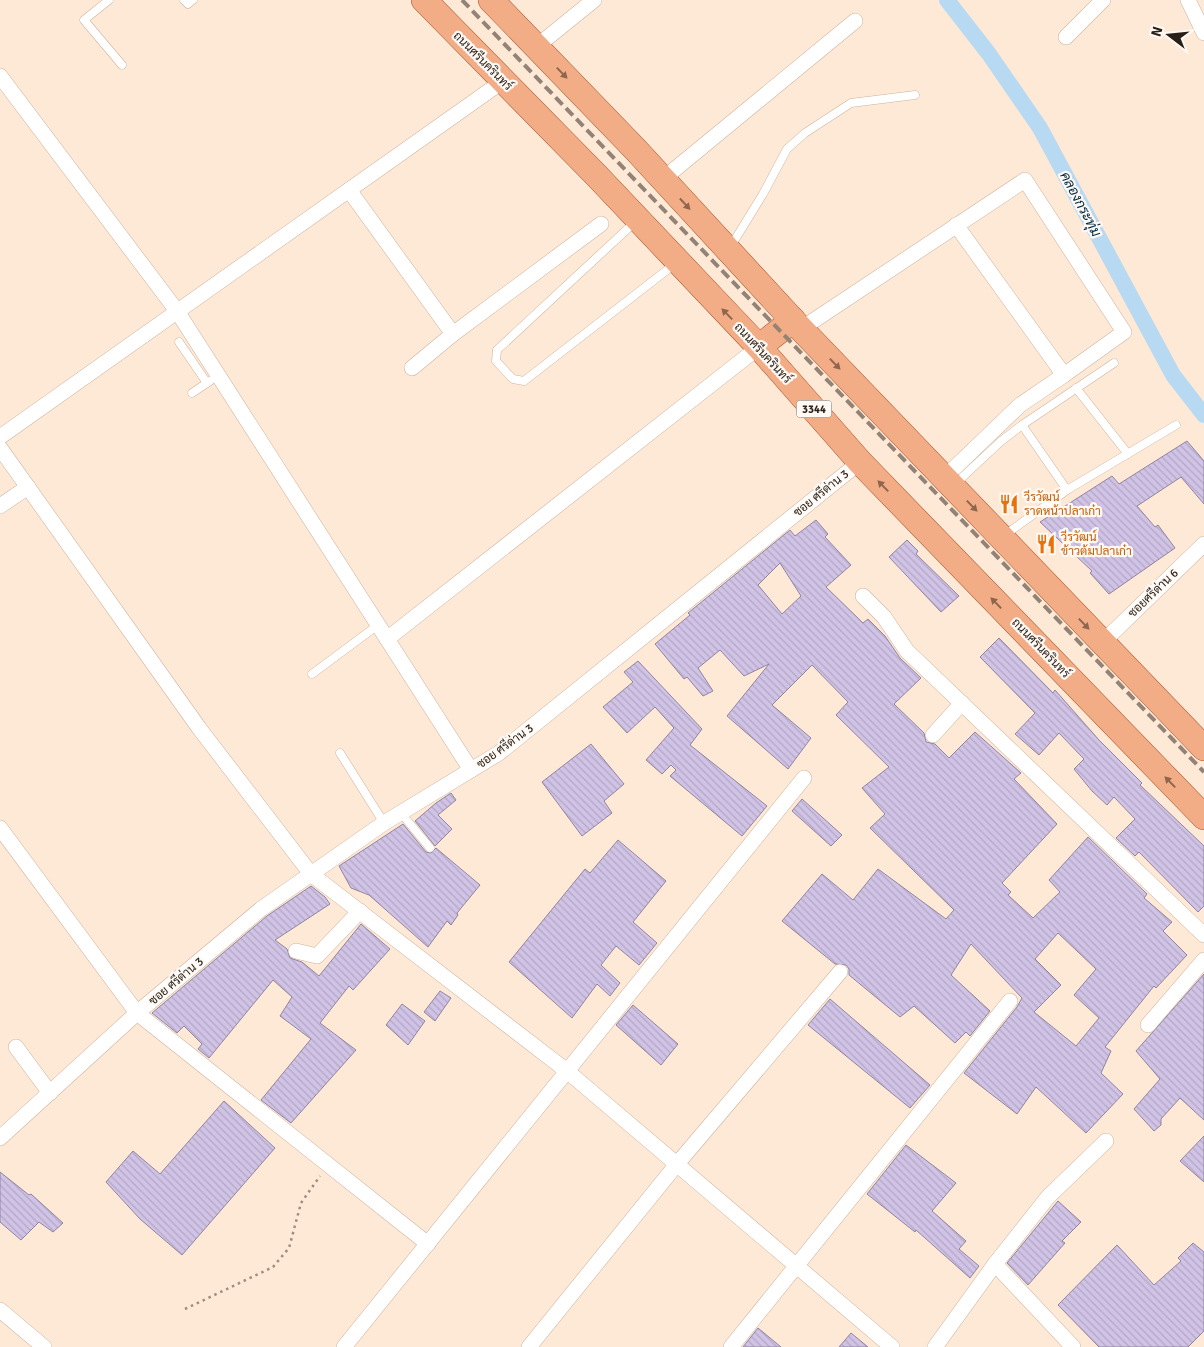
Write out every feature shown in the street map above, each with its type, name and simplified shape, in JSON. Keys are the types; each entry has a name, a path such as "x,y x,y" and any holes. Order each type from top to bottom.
{"main road":[{"name":"ถนนศรีนครินทร์","path":"424,0 759,347 860,462 1204,817"},
{"path":"491,0 663,179 797,324 1204,748"},
{"path":"759,347 797,324"}],"street":[{"path":"536,47 594,0"},
{"path":"1066,36 1102,0"},
{"path":"1188,0 1204,33"},
{"path":"663,179 854,20"},
{"path":"0,76 177,312 212,379 378,625 471,770"},
{"path":"0,437 503,81"},
{"path":"797,324 956,226 1025,180 1124,332 1020,405 949,482"},
{"path":"349,190 453,334"},
{"path":"412,368 453,334 601,224"},
{"path":"956,226 1064,375"},
{"path":"387,639 759,347"},
{"path":"0,448 200,728 311,874 567,1071 892,1347"},
{"name":"ซอย ศรีด่าน 3","path":"0,1138 138,1013 261,910 384,823 499,753 860,462"},
{"path":"0,506 28,487"},
{"name":"ซอยศรีด่าน 6","path":"1102,643 1204,544"},
{"path":"863,596 884,617 907,651 1204,935"},
{"path":"933,735 962,703"},
{"path":"344,1347 804,778"},
{"path":"0,828 138,1013 428,1244"},
{"path":"296,951 317,956 360,911"},
{"path":"1148,1025 1204,960"},
{"path":"529,1347 677,1164 840,972"},
{"path":"731,1347 1010,1001"},
{"path":"16,1047 50,1093"},
{"path":"935,1347 995,1264 1048,1197 1106,1141"},
{"path":"995,1264 1073,1347"},
{"path":"0,1310 44,1347"}],"lane":[{"path":"109,0 84,20 122,66"},
{"path":"184,0 188,4 193,0"},
{"path":"728,250 763,194 787,149 805,133 851,103 915,96"},
{"path":"638,220 497,350 496,360 513,379 524,381 677,262"},
{"path":"179,342 212,379 192,393"},
{"path":"949,482 1022,425 1114,363"},
{"path":"1076,388 1128,454"},
{"path":"1022,425 1067,490"},
{"path":"1001,537 1067,490 1176,425"},
{"path":"312,674 378,625"},
{"path":"340,753 384,823"},
{"path":"401,813 430,848"}],"path":[{"path":"185,1309 273,1267 289,1248 301,1203 329,1165"}],"building":[{"path":"1187,441 1204,461 1204,504 1181,477 1137,506 1155,527 1158,525 1175,548 1109,594 1090,573 1092,571 1040,522 1112,476 1119,484"},
{"path":"816,520 828,534 825,537 851,565 826,587 863,623 868,619 885,636 900,658 921,678 894,704 924,733 926,742 935,744 949,758 975,732 1021,773 1014,779 1057,824 1002,883 1011,892 1008,895 1033,918 1060,892 1049,880 1088,837 1147,894 1144,898 1172,922 1163,931 1187,955 1156,988 1154,986 1105,1047 1111,1051 1101,1073 1123,1094 1086,1133 1036,1087 1017,1114 964,1073 1017,1007 1022,998 971,944 951,975 990,1011 970,1036 966,1032 955,1043 914,1006 900,1017 849,975 849,969 846,965 835,964 782,921 822,874 853,900 878,869 946,919 954,910 870,828 885,814 862,788 889,767 836,715 848,702 812,665 772,705 811,738 788,769 727,716 769,664 744,676 720,650 698,668 713,691 703,696 687,677 684,679 655,644 690,615 688,613 790,530 795,536","holes":["780,563 801,596 782,614 758,585","1058,933 1096,969 1074,995 1099,1018 1076,1046 1034,1012 1061,985 1035,959"]},
{"path":"907,540 918,551 916,554 959,596 941,612 889,557"},
{"path":"999,638 1053,693 1055,690 1099,740 1142,783 1140,785 1204,846 1204,906 1198,912 1139,852 1135,856 1116,838 1135,819 1114,797 1107,805 1092,791 1074,769 1084,759 1059,733 1039,755 1015,734 1035,713 980,657"},
{"path":"638,661 702,729 690,745 767,806 742,836 670,776 676,770 671,765 662,774 646,760 674,728 655,707 627,733 603,707 633,682 624,672"},
{"path":"591,744 624,784 604,801 612,813 582,836 542,782"},
{"path":"451,793 456,800 438,815 452,829 435,846 415,821"},
{"path":"802,799 842,835 831,846 792,811"},
{"path":"403,824 426,852 431,853 436,848 480,885 457,913 458,915 451,925 447,921 428,947 369,895 351,888 339,866"},
{"path":"618,840 666,881 633,922 657,943 639,965 616,946 601,965 620,983 610,996 597,984 572,1018 509,962 585,869 590,873"},
{"path":"311,886 325,897 330,904 275,940 287,949 290,958 302,962 319,976 361,924 390,949 353,990 349,986 320,1023 356,1050 291,1123 261,1100 311,1039 280,1016 292,997 273,980 209,1058 198,1049 202,1044 184,1026 177,1033 152,1013 267,916"},
{"path":"1204,974 1204,1120 1180,1098 1161,1119 1161,1125 1154,1131 1134,1109 1160,1079 1136,1051"},
{"path":"440,991 451,998 435,1021 424,1012"},
{"path":"830,999 930,1085 910,1108 808,1025"},
{"path":"402,1004 425,1021 408,1045 386,1025"},
{"path":"633,1005 678,1044 661,1065 616,1025"},
{"path":"224,1101 275,1148 182,1255 140,1219 106,1182 133,1151 160,1174"},
{"path":"1204,1136 1204,1182 1180,1161"},
{"path":"906,1145 956,1183 932,1211 966,1241 959,1249 979,1266 970,1278 916,1230 915,1232 867,1194"},
{"path":"0,1172 29,1195 31,1194 63,1223 53,1232 39,1222 21,1240 0,1222"},
{"path":"1058,1201 1081,1222 1062,1241 1065,1243 1028,1285 1007,1263"},
{"path":"1193,1243 1204,1252 1204,1331 1188,1347 1099,1347 1058,1305 1117,1245 1154,1285 1181,1261 1178,1258"},
{"path":"758,1328 781,1347 743,1347"},
{"path":"851,1333 868,1347 839,1347"}],"waterway":[{"name":"คลองกระทุ่ม","path":"947,0 989,54 1040,128 1173,375 1204,415"}],"railway":[{"path":"462,0 1204,772"}],"place":[{"name":"วีรวัฒน์ ราดหน้าปลาเก๋า","path":"1009,504"},
{"name":"วีรวัฒน์ ข้าวต้มปลาเก๋า","path":"1046,544"}]}
